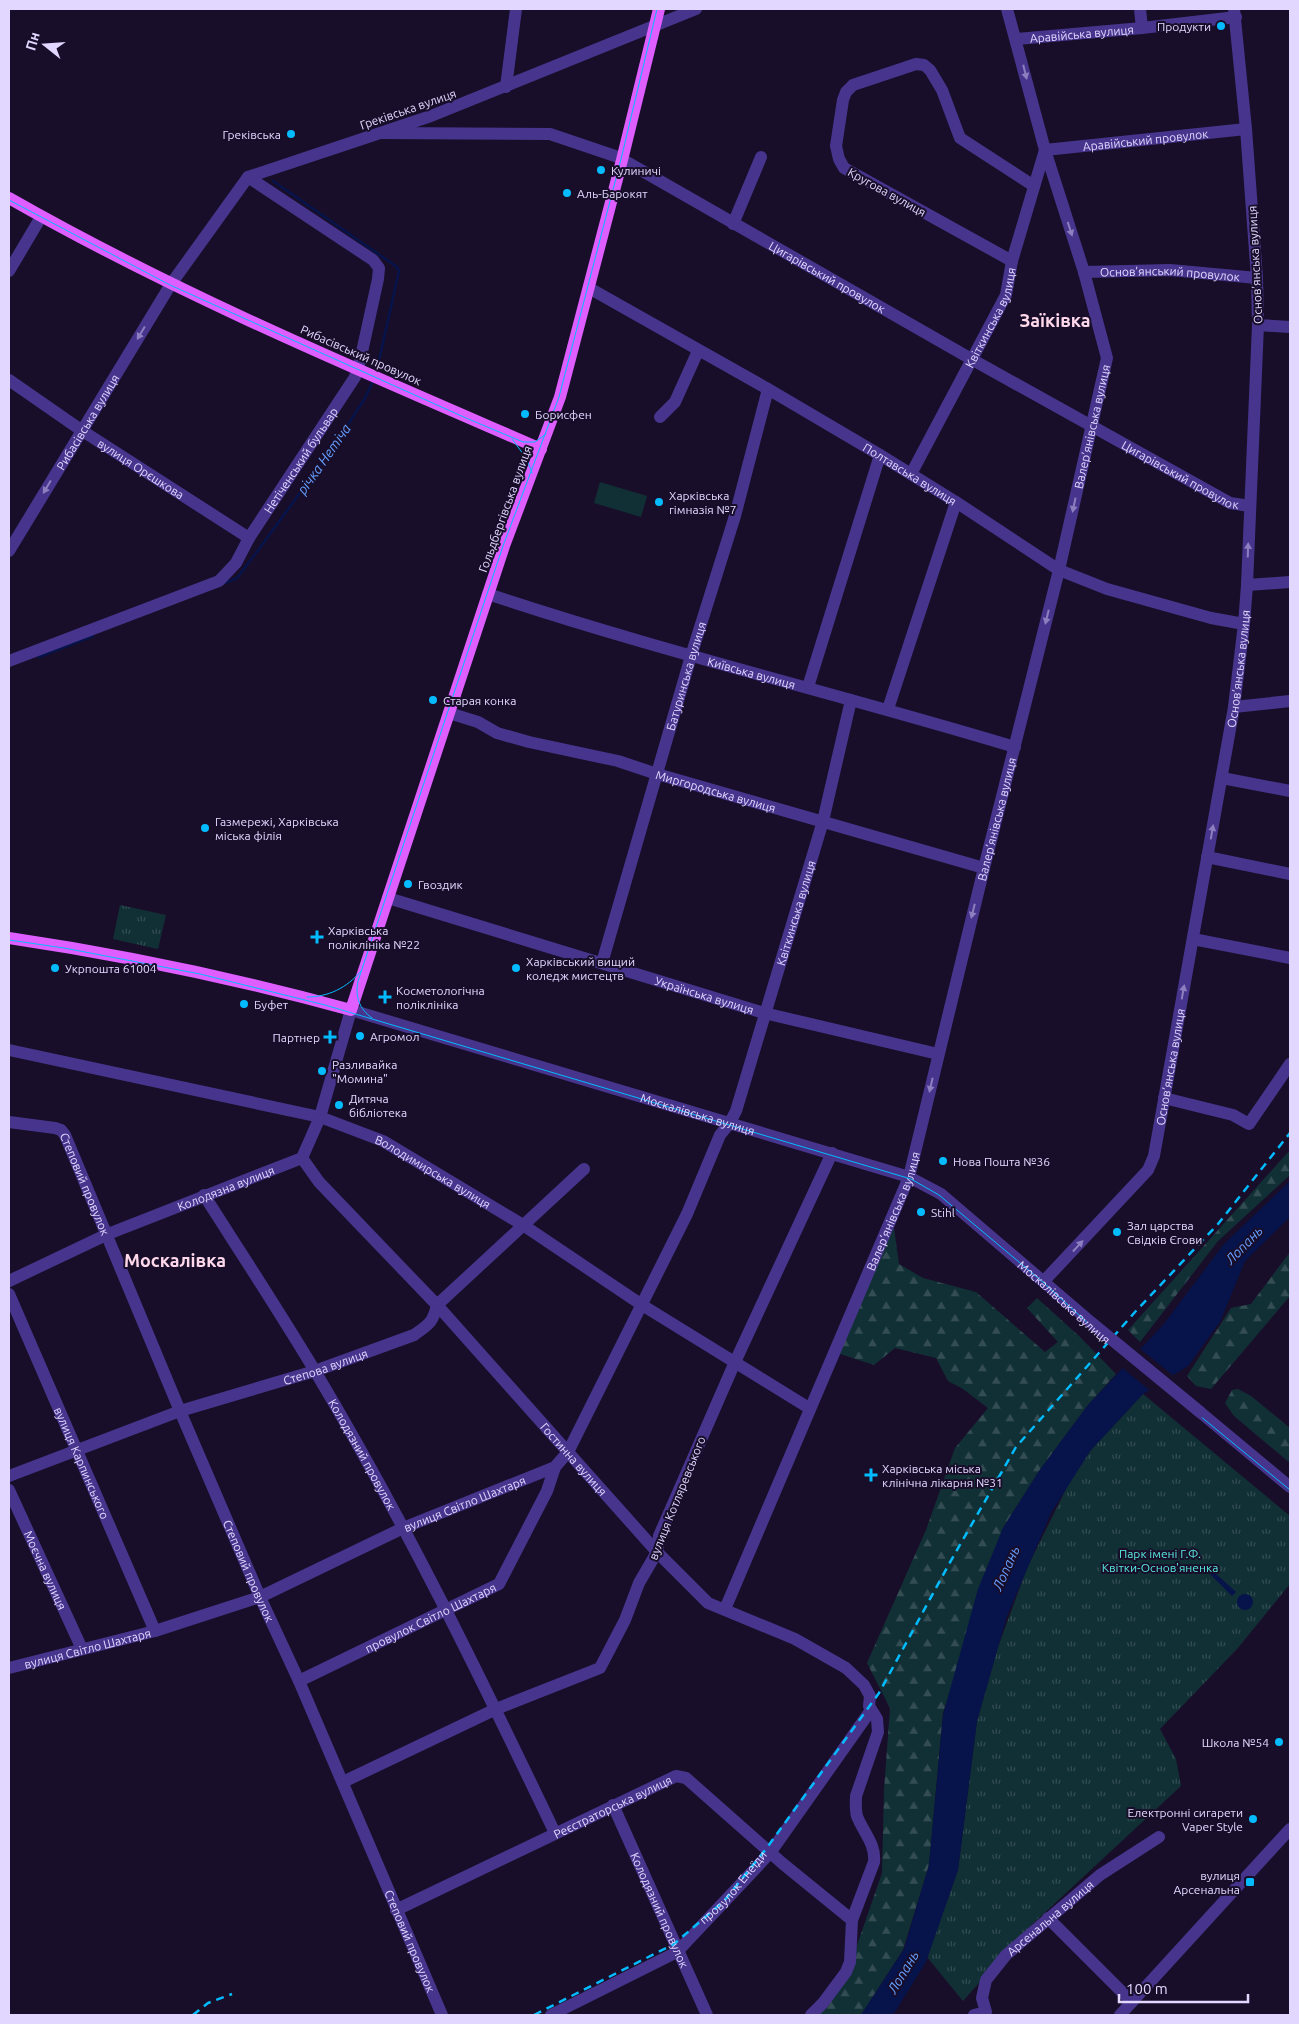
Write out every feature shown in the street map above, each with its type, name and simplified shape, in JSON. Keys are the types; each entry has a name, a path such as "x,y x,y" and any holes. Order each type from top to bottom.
{"main road":[{"name":"Гольдбергівська вулиця","path":"350,1010 504,546 560,397 659,9"},
{"path":"9,198 168,288"},
{"name":"Рибасівський провулок","path":"168,288 541,449"},
{"name":"Москалівська вулиця","path":"9,938 65,946 201,972 350,1010"}],"street":[{"path":"506,87 516,9"},
{"name":"Греківська вулиця","path":"248,177 432,116 696,9"},
{"name":"Валер’янівська вулиця","path":"724,1609 909,1177 1059,570 1107,358 1084,272 1045,150 1017,39 1007,9"},
{"path":"1140,9 1142,28"},
{"name":"Аравійська вулиця","path":"1017,39 1142,28 1235,13"},
{"name":"Основ’янська вулиця","path":"1044,1281 1148,1170 1154,1156 1234,707 1247,585 1258,325 1257,278 1235,13"},
{"name":"Кругова вулиця","path":"1012,261 844,168 839,159 836,146 846,92 853,85 916,64 924,65 930,70 942,90 960,138 1034,186"},
{"name":"Аравійський провулок","path":"1045,150 1246,129"},
{"name":"Цигарівський провулок","path":"382,133 550,134 589,146 622,160 973,360 1230,503 1250,506"},
{"name":"Квіткинська вулиця","path":"911,474 1006,296 1012,261 1045,150"},
{"path":"733,224 761,157"},
{"path":"168,288 248,177"},
{"name":"Нетіченський бульвар","path":"9,661 219,581 236,563 249,538 355,377 378,279 378,268 373,260 248,177"},
{"path":"9,271 42,217"},
{"name":"Основ’янський провулок","path":"1084,272 1170,270 1257,278"},
{"name":"Рибасівська вулиця","path":"9,551 168,288"},
{"name":"Полтавська вулиця","path":"589,288 880,454 1059,570 1106,589 1211,618 1244,624"},
{"path":"1258,325 1290,327"},
{"path":"660,417 675,402 698,351"},
{"name":"вулиця Орєшкова","path":"9,380 81,430 249,538"},
{"name":"Батуринська вулиця","path":"602,963 691,656 735,516 768,389"},
{"path":"808,687 880,454"},
{"path":"888,709 956,502"},
{"path":"1247,585 1290,582"},
{"name":"Київська вулиця","path":"488,594 691,656 888,709 1015,747"},
{"name":"Квіткинська вулиця","path":"730,1122 736,1111 822,822 851,700"},
{"path":"1234,707 1290,701"},
{"name":"Миргородська вулиця","path":"449,713 478,722 497,733 529,742 618,760 658,774 984,868"},
{"path":"1222,778 1290,791"},
{"path":"1207,857 1290,874"},
{"name":"Українська вулиця","path":"388,898 764,1013 938,1054"},
{"path":"1193,939 1290,958"},
{"path":"302,1158 320,1118 350,1010"},
{"name":"Москалівська вулиця","path":"350,1010 909,1177 938,1192 1290,1487"},
{"name":"Володимирська вулиця","path":"9,1050 320,1118 383,1142 523,1226 642,1305 809,1408"},
{"path":"1164,1098 1233,1115 1249,1124 1290,1064"},
{"name":"Степовий провулок","path":"9,1122 56,1128 65,1135 260,1598 299,1681 442,2015"},
{"name":"вулиця Світло Шахтаря","path":"9,1668 155,1631 194,1617 260,1598 403,1528 555,1467 568,1452 687,1214 720,1135 730,1122"},
{"name":"вулиця Котляревського","path":"343,1782 496,1710 600,1668 626,1620 639,1583 657,1552 659,1536 735,1362 832,1153"},
{"name":"Колодязна вулиця","path":"9,1281 108,1234 302,1158"},
{"name":"Гостинна вулиця","path":"302,1158 319,1182 437,1305 657,1552 702,1598 795,1639 846,1668 864,1685 870,1696 869,1706 877,1718 878,1732 856,1796 856,1806 857,1816 875,1854 874,1862 852,1920 850,1962 846,1972 812,2015"},
{"name":"Степова вулиця","path":"9,1476 180,1411 315,1371 414,1334 428,1326 434,1318 437,1305 584,1169"},
{"name":"Колодязний провулок","path":"204,1195 315,1371 403,1528 446,1609 555,1833"},
{"name":"вулиця Карпинського","path":"9,1294 155,1631"},
{"name":"провулок Світло Шахтаря","path":"299,1681 499,1584 547,1491 555,1467"},
{"name":"Моєчна вулиця","path":"9,1490 82,1649"},
{"name":"провулок Енеїди","path":"551,2015 677,1952 770,1853 872,1711"},
{"name":"Реєстраторська вулиця","path":"396,1910 676,1776 686,1778 770,1853 852,1920"},
{"name":"Колодязний провулок","path":"613,1805 677,1952 707,2015"},
{"path":"1120,2015 1290,1829"},
{"name":"Арсенальна вулиця","path":"983,2014 982,1998 986,1980 1006,1955 1100,1875 1159,1837"},
{"path":"1048,1918 1132,2002"}],"green space":[{"path":"600,482 647,496 641,517 594,503"},
{"path":"120,905 166,915 158,949 113,939"},
{"path":"1290,1150 1290,1175 1218,1241 1140,1342 1128,1330"},
{"path":"894,1228 899,1264 923,1278 976,1292 1045,1352 1058,1342 1027,1308 1037,1298 1079,1336 1116,1374 1088,1405 1039,1471 1003,1528 943,1713 929,1865 903,1950 861,2015 818,2015 855,1951 882,1873 884,1790 890,1708 867,1663 926,1530 955,1448 988,1408 963,1389 948,1381 936,1358 895,1348 874,1365 834,1352 873,1263"},
{"path":"1290,1252 1290,1296 1211,1389 1196,1386 1187,1376 1231,1308 1251,1304"},
{"path":"1238,1389 1251,1396 1290,1428 1290,1463 1234,1416 1225,1403 1232,1390"},
{"name":"Парк імені Г.Ф. Квітки-Основ'яненка","path":"1143,1394 1290,1516 1290,1584 1237,1649 1160,1729 1176,1759 1181,1786 1024,1932 963,2001 927,1957 958,1870 977,1721 998,1647 1027,1568 1067,1487 1090,1451"}],"water":[{"name":"Лопань","path":"1290,1181 1290,1217 1245,1261 1220,1322 1188,1366 1143,1394 1090,1451 1051,1513 1007,1616 977,1721 958,1870 926,1962 893,2015 861,2015 904,1949 929,1865 943,1715 978,1589 1003,1528 1039,1471 1088,1405 1163,1325 1224,1244"},
{"path":"1206,1565 1236,1592 1232,1596 1204,1568"},
{"path":"1242,1594 1248,1594 1253,1599 1251,1608 1242,1610 1237,1605 1237,1599"}],"pier":[{"path":"1138,1347 1175,1377 1152,1392 1132,1376 1120,1366"}],"waterway":[{"name":"річка Нетіча","path":"273,181 397,267 399,271 376,374"},
{"name":"річка Нетіча","path":"225,583 237,578 259,549 337,442 365,398 373,381"},
{"name":"річка Нетіча","path":"39,657 93,636"}],"tram line":[{"path":"372,1018 364,1011 359,1002 357,992 358,981 503,546 559,397 621,159 657,9"},
{"path":"9,200 170,285 466,418 523,442 535,442 546,434"},
{"path":"512,439 527,459 532,473"},
{"path":"9,940 64,948 200,974 325,1005 911,1179 939,1195 1044,1283 1092,1327 1290,1490"},
{"path":"307,997 315,997 337,990 350,982 361,971"}],"railway":[{"path":"534,2015 674,1944 724,1901 766,1849 879,1693 949,1564 1016,1447 1135,1312 1218,1224 1290,1133"},
{"path":"193,2015 208,2003 232,1994"}],"place":[{"name":"Продукти","path":"1221,26"},
{"name":"Греківська","path":"291,134"},
{"name":"Кулиничі","path":"601,170"},
{"name":"Аль-Барокят","path":"567,193"},
{"name":"Борисфен","path":"525,414"},
{"name":"Харківська гімназія №7","path":"659,502"},
{"name":"Старая конка","path":"433,700"},
{"name":"Газмережі, Харківська міська філія","path":"205,828"},
{"name":"Гвоздик","path":"408,884"},
{"name":"Харківська поліклініка №22","path":"317,937"},
{"name":"Укрпошта 61004","path":"55,968"},
{"name":"Харківський вищий коледж мистецтв","path":"516,968"},
{"name":"Косметологічна поліклініка","path":"385,997"},
{"name":"Буфет","path":"244,1004"},
{"name":"Агромол","path":"360,1036"},
{"name":"Партнер","path":"330,1037"},
{"name":"Разливайка \"Момина\"","path":"322,1071"},
{"name":"Дитяча бібліотека","path":"339,1105"},
{"name":"Нова Пошта №36","path":"943,1161"},
{"name":"Stihl","path":"921,1212"},
{"name":"Зал царства Свідків Єгови","path":"1117,1232"},
{"name":"Харківська міська клінічна лікарня №31","path":"871,1475"},
{"name":"Школа №54","path":"1279,1742"},
{"name":"Електронні сигарети Vaper Style","path":"1253,1819"},
{"name":"вулиця Арсенальна","path":"1250,1882"}],"district":[{"name":"Заїківка","path":"1055,320"},
{"name":"Москалівка","path":"175,1260"}]}
